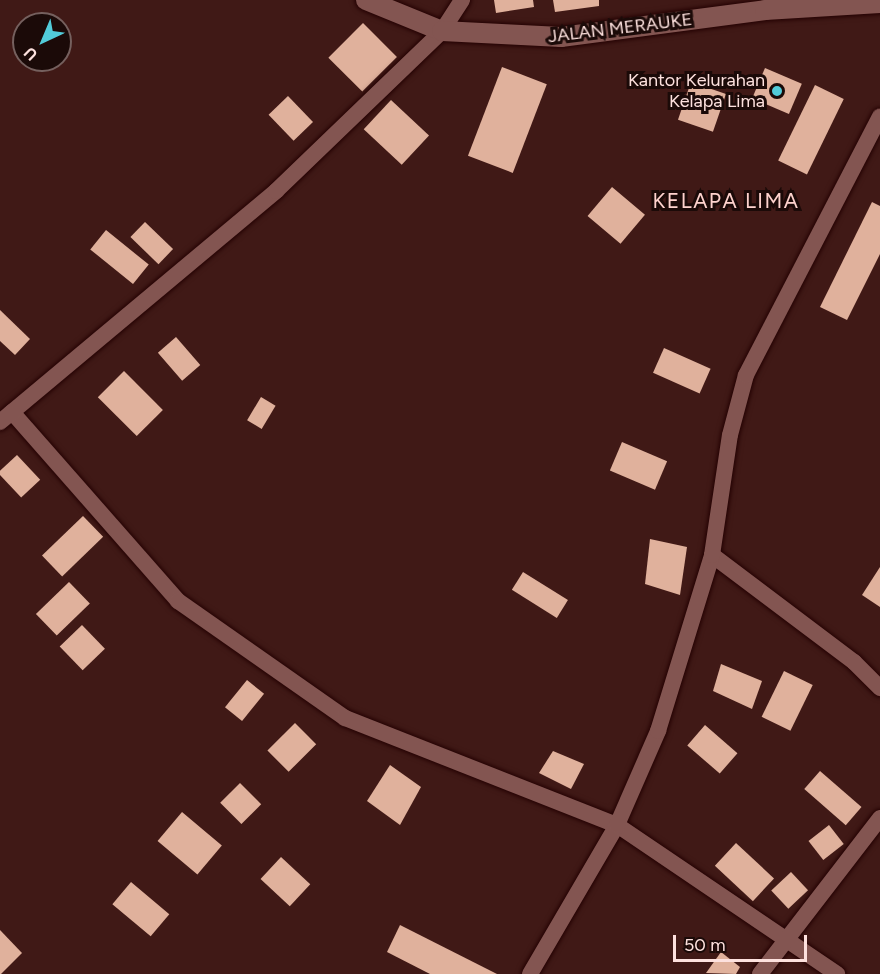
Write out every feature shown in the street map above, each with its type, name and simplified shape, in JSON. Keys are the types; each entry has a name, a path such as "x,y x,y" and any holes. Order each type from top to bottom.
{"street":[{"name":"JALAN MERAUKE","path":"366,0 442,31 561,37 765,10 880,3"},
{"path":"462,0 442,31 276,191 6,417 178,601 345,718 617,825 837,974"},
{"path":"530,974 617,825 658,731 712,555 730,435 746,375 880,117"},
{"path":"712,555 854,662 880,688"},
{"path":"760,974 880,818"}],"building":[{"path":"494,0 533,0 534,7 496,13"},
{"path":"553,0 599,0 599,6 555,12"},
{"path":"363,23 397,57 362,92 328,58"},
{"path":"502,67 547,84 513,173 468,156"},
{"name":"Kantor Kelurahan Kelapa Lima","path":"765,68 802,84 789,114 752,98"},
{"path":"691,82 726,94 713,132 678,120"},
{"path":"815,85 844,99 807,175 778,160"},
{"path":"288,96 313,122 294,141 269,115"},
{"path":"391,100 429,135 402,165 364,129"},
{"path":"612,187 645,215 621,244 588,216"},
{"path":"872,202 880,206 880,254 847,320 820,307"},
{"path":"145,222 173,249 158,264 130,237"},
{"path":"106,230 149,265 133,284 90,249"},
{"path":"0,310 30,339 15,355 0,341"},
{"path":"176,337 200,365 182,381 158,353"},
{"path":"664,348 711,369 700,393 653,373"},
{"path":"124,371 163,410 137,436 98,397"},
{"path":"261,397 276,406 262,429 247,420"},
{"path":"622,442 667,461 655,490 610,471"},
{"path":"17,455 40,480 21,498 0,475 0,471"},
{"path":"83,516 103,537 62,576 42,556"},
{"path":"650,539 687,547 680,595 645,584"},
{"path":"880,567 880,607 862,595"},
{"path":"523,572 568,600 557,618 512,590"},
{"path":"69,582 90,604 57,636 36,614"},
{"path":"82,625 105,649 83,670 60,647"},
{"path":"721,664 762,681 752,709 713,691"},
{"path":"784,671 813,685 790,731 762,717"},
{"path":"247,680 264,694 242,721 225,707"},
{"path":"295,723 316,744 289,772 267,751"},
{"path":"705,725 737,753 720,774 687,745"},
{"path":"553,751 584,764 571,789 539,773"},
{"path":"390,765 421,787 400,825 367,801"},
{"path":"820,771 862,807 846,825 804,789"},
{"path":"240,783 261,804 241,824 220,803"},
{"path":"182,812 222,845 197,875 158,841"},
{"path":"829,825 844,844 823,860 809,841"},
{"path":"736,843 774,878 753,901 715,866"},
{"path":"281,857 310,884 290,906 261,879"},
{"path":"791,872 808,890 788,909 771,890"},
{"path":"131,882 169,914 151,936 112,904"},
{"path":"400,925 497,974 430,974 387,952"},
{"path":"0,930 22,953 1,974 0,974"},
{"path":"721,952 740,967 736,974 706,973"}],"place":[{"name":"Kantor Kelurahan Kelapa Lima","path":"777,91"}],"district":[{"name":"KELAPA LIMA","path":"726,201"}]}
